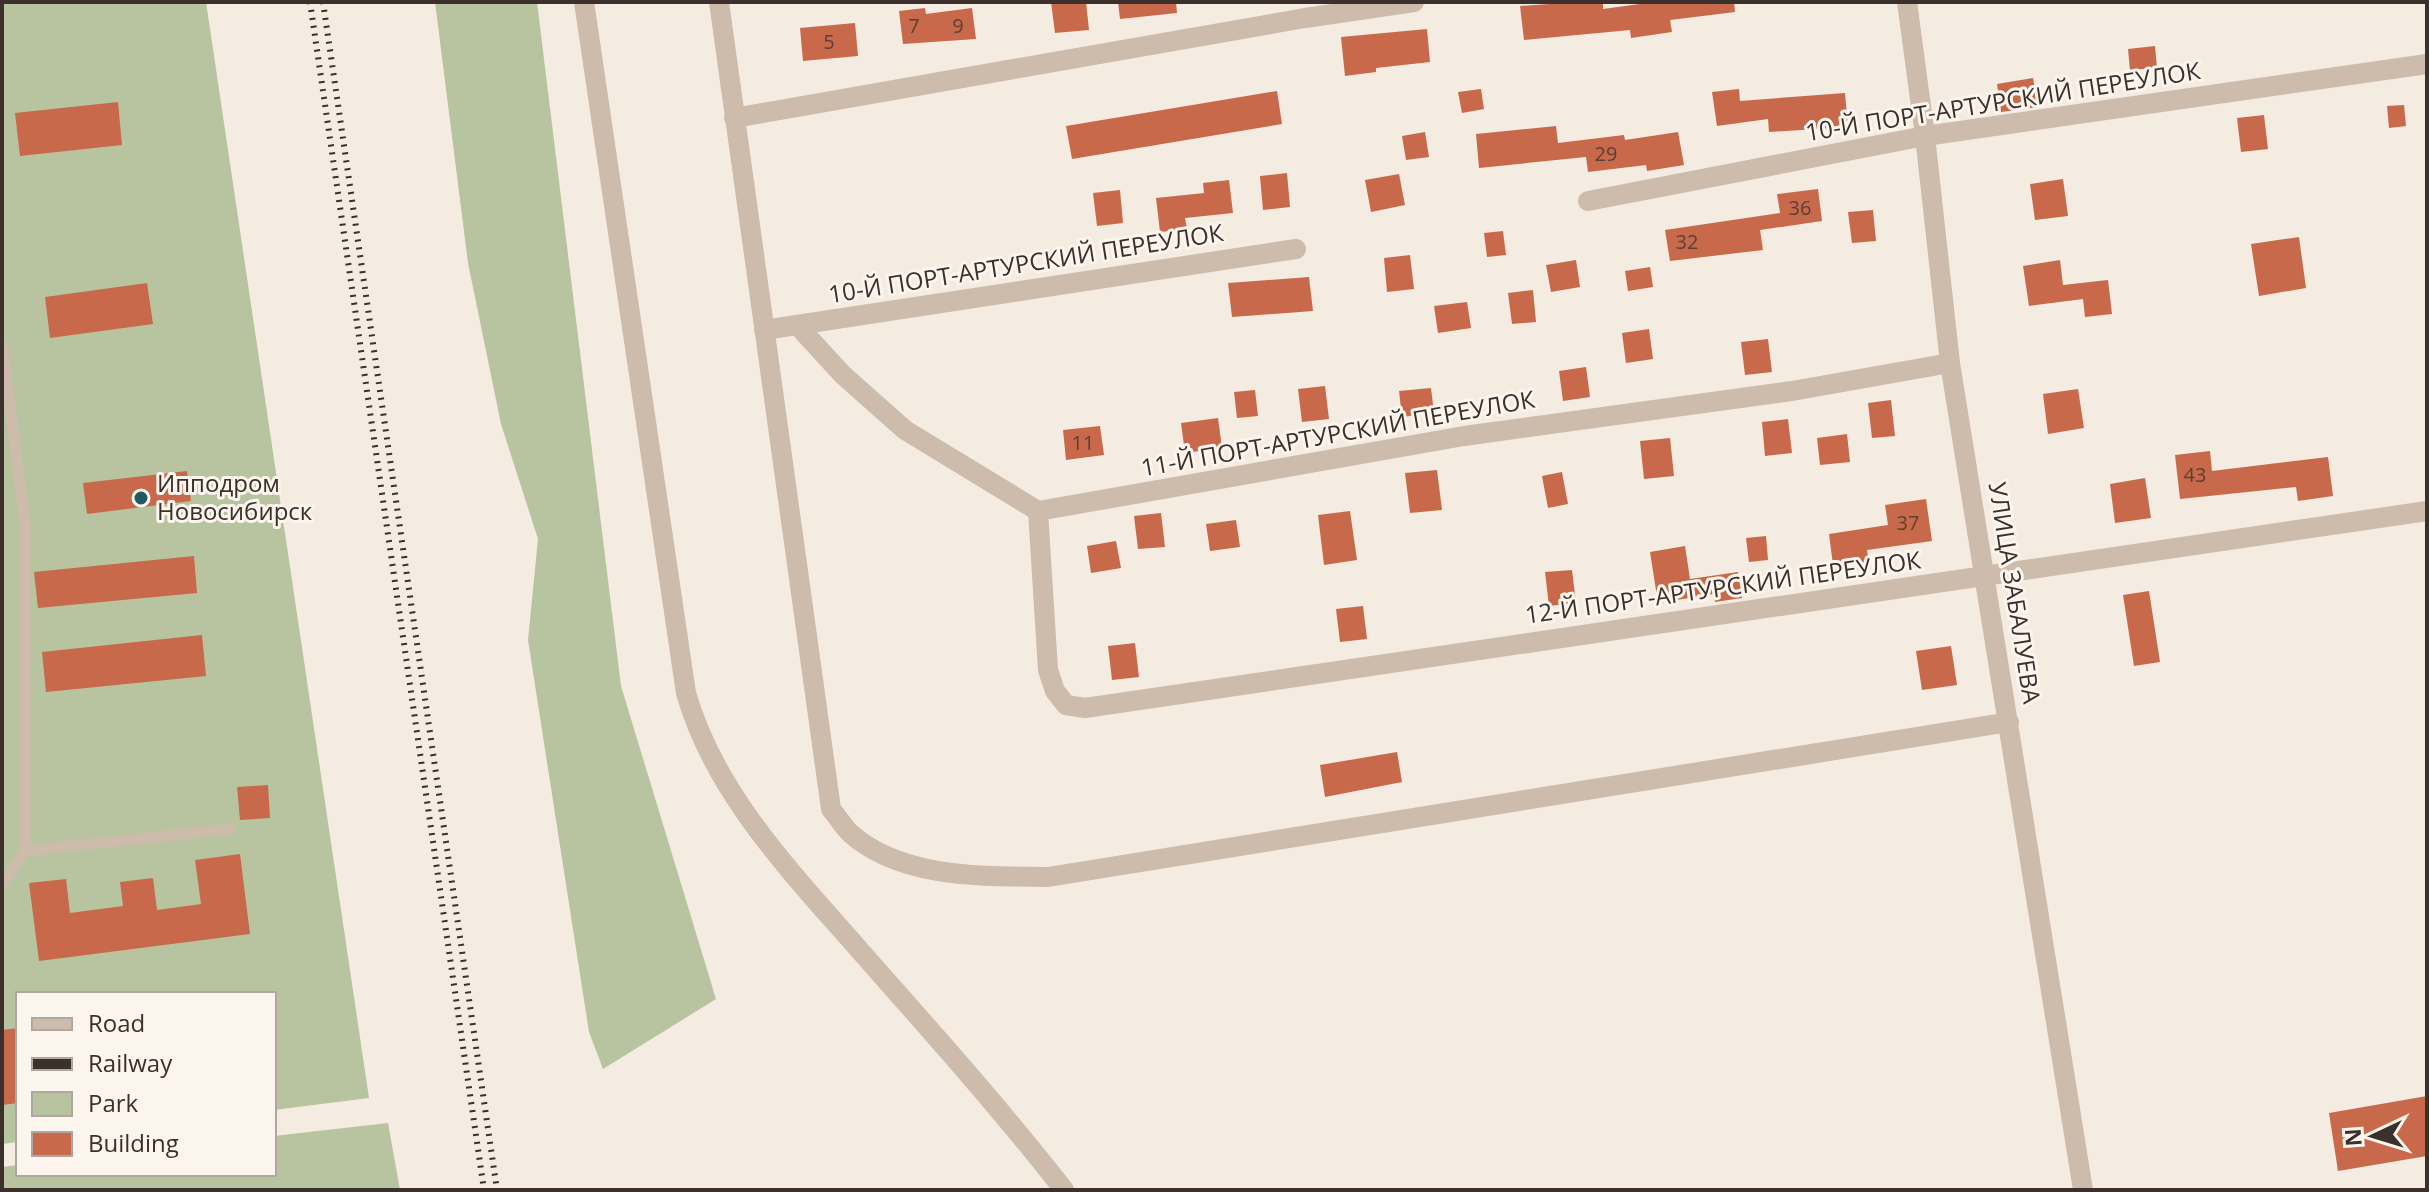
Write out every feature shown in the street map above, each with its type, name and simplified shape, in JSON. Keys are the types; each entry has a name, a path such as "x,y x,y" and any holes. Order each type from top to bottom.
{"street":[{"path":"584,2 686,693 694,723 721,776 810,893 1020,1133 1064,1190"},
{"path":"719,2 831,809 851,833 879,852 921,868 968,876 1048,877 2009,722"},
{"path":"734,118 1290,20 1414,2"},
{"name":"УЛИЦА ЗАБАЛУЕВА","path":"1907,2 1950,363 2083,1190"},
{"name":"10-Й ПОРТ-АРТУРСКИЙ ПЕРЕУЛОК","path":"1588,201 1925,136 2427,64"},
{"name":"10-Й ПОРТ-АРТУРСКИЙ ПЕРЕУЛОК","path":"764,330 1296,249"},
{"path":"797,325 843,375 905,430 1038,511"},
{"name":"11-Й ПОРТ-АРТУРСКИЙ ПЕРЕУЛОК","path":"1038,511 1464,436 1792,391 1950,363"},
{"name":"12-Й ПОРТ-АРТУРСКИЙ ПЕРЕУЛОК","path":"1038,511 1048,670 1055,691 1066,705 1085,708 2427,511"}],"lane":[{"path":"2,345 25,522 25,851 2,885"},
{"path":"25,851 230,829"}],"green space":[{"name":"Ипподром Новосибирск","path":"2,2 206,2 369,1098 276,1110 276,992 16,992 16,1142 2,1144"},
{"path":"435,2 537,2 621,686 716,999 603,1069 589,1032 528,640 538,539 501,424 468,263"},
{"path":"388,1123 400,1190 2,1190 2,1167 16,1165 16,1176 276,1176 276,1136"}],"building":[{"path":"1051,2 1086,2 1089,30 1055,33"},
{"path":"1118,2 1176,2 1177,13 1120,19"},
{"path":"1603,2 1603,9 1654,2 1734,2 1735,12 1670,20 1672,32 1631,38 1630,30 1524,40 1520,6"},
{"path":"925,8 926,14 972,8 976,39 903,44 899,11"},
{"path":"855,23 858,56 803,61 800,28"},
{"path":"1427,29 1430,62 1376,68 1376,72 1345,76 1341,37"},
{"path":"2155,46 2157,68 2130,70 2128,49"},
{"path":"2033,78 2038,107 2001,112 1997,84"},
{"path":"1481,89 1484,109 1462,113 1458,92"},
{"path":"1739,89 1740,101 1845,93 1848,127 1769,132 1768,119 1717,126 1712,92"},
{"path":"1277,91 1282,124 1072,159 1066,126"},
{"path":"118,102 122,145 20,156 15,113"},
{"path":"2404,105 2406,126 2389,128 2387,106"},
{"path":"2264,115 2268,149 2241,152 2237,118"},
{"path":"1556,126 1558,143 1624,135 1625,140 1678,132 1684,165 1647,171 1646,165 1588,172 1586,157 1479,168 1476,134"},
{"path":"1425,132 1429,157 1406,160 1402,136"},
{"path":"1287,173 1290,207 1263,210 1260,176"},
{"path":"1399,174 1405,205 1371,212 1365,180"},
{"path":"2063,179 2068,216 2035,220 2030,184"},
{"path":"1229,180 1233,213 1185,218 1187,229 1160,232 1156,198 1204,193 1203,183"},
{"path":"1818,189 1822,221 1760,230 1763,250 1670,261 1665,230 1780,213 1777,194"},
{"path":"1120,190 1123,223 1097,226 1093,193"},
{"path":"1873,210 1876,241 1852,243 1848,212"},
{"path":"1503,231 1506,255 1487,257 1484,233"},
{"path":"2299,237 2306,288 2259,296 2251,244"},
{"path":"1410,255 1414,289 1387,292 1384,258"},
{"path":"1576,260 1580,287 1551,292 1546,265"},
{"path":"2060,260 2063,285 2108,280 2112,314 2085,317 2083,299 2029,306 2023,266"},
{"path":"1650,267 1653,287 1628,291 1625,271"},
{"path":"1309,277 1313,311 1232,317 1228,283"},
{"path":"147,283 153,324 50,338 45,297"},
{"path":"1533,290 1536,322 1512,324 1508,293"},
{"path":"1467,302 1471,328 1438,333 1434,306"},
{"path":"1649,329 1653,359 1626,363 1622,333"},
{"path":"1768,339 1772,372 1745,375 1741,342"},
{"path":"1586,367 1590,397 1563,401 1559,371"},
{"path":"1325,386 1329,419 1302,422 1298,389"},
{"path":"1431,388 1434,413 1402,417 1399,391"},
{"path":"2078,389 2084,428 2048,434 2043,394"},
{"path":"1255,390 1258,416 1237,418 1234,392"},
{"path":"1891,400 1895,436 1872,438 1868,403"},
{"path":"1218,418 1222,448 1185,453 1181,423"},
{"path":"1788,419 1792,453 1765,456 1762,422"},
{"path":"1100,426 1104,455 1066,460 1063,430"},
{"path":"1847,434 1850,462 1820,465 1817,438"},
{"path":"1670,438 1674,476 1644,479 1640,441"},
{"path":"2210,451 2212,471 2328,457 2333,496 2298,501 2296,487 2180,499 2175,455"},
{"path":"1437,470 1442,510 1410,513 1405,473"},
{"path":"187,471 191,501 87,514 83,483"},
{"path":"1562,472 1568,504 1548,508 1542,476"},
{"path":"2145,478 2151,518 2115,523 2110,484"},
{"path":"1926,499 1932,541 1867,550 1870,568 1834,573 1829,534 1888,525 1885,505"},
{"path":"1350,511 1357,560 1324,565 1318,515"},
{"path":"1161,513 1165,547 1138,549 1134,516"},
{"path":"1236,520 1240,547 1210,551 1206,524"},
{"path":"1766,536 1768,560 1749,562 1746,538"},
{"path":"1116,541 1121,568 1091,573 1087,546"},
{"path":"1685,546 1690,579 1738,572 1742,598 1715,602 1714,594 1658,603 1650,552"},
{"path":"194,556 197,593 38,608 34,572"},
{"path":"1572,570 1576,603 1549,606 1545,572"},
{"path":"2149,591 2160,662 2134,666 2123,595"},
{"path":"1363,606 1367,639 1340,642 1336,609"},
{"path":"202,635 206,676 46,692 42,652"},
{"path":"1135,643 1139,677 1112,680 1108,646"},
{"path":"1951,646 1957,685 1922,690 1916,651"},
{"path":"1397,752 1402,782 1325,797 1320,765"},
{"path":"268,785 270,818 240,820 237,787"},
{"path":"240,854 250,934 39,961 29,883 66,879 70,913 123,906 120,882 153,878 157,910 201,904 195,860"},
{"path":"16,1028 16,1103 2,1105 2,1030"},
{"path":"2427,1096 2427,1156 2338,1171 2329,1113"}],"railway":[{"path":"310,2 484,1190"},
{"path":"323,2 497,1190"}],"place":[{"name":"Ипподром Новосибирск","path":"141,498"}]}
